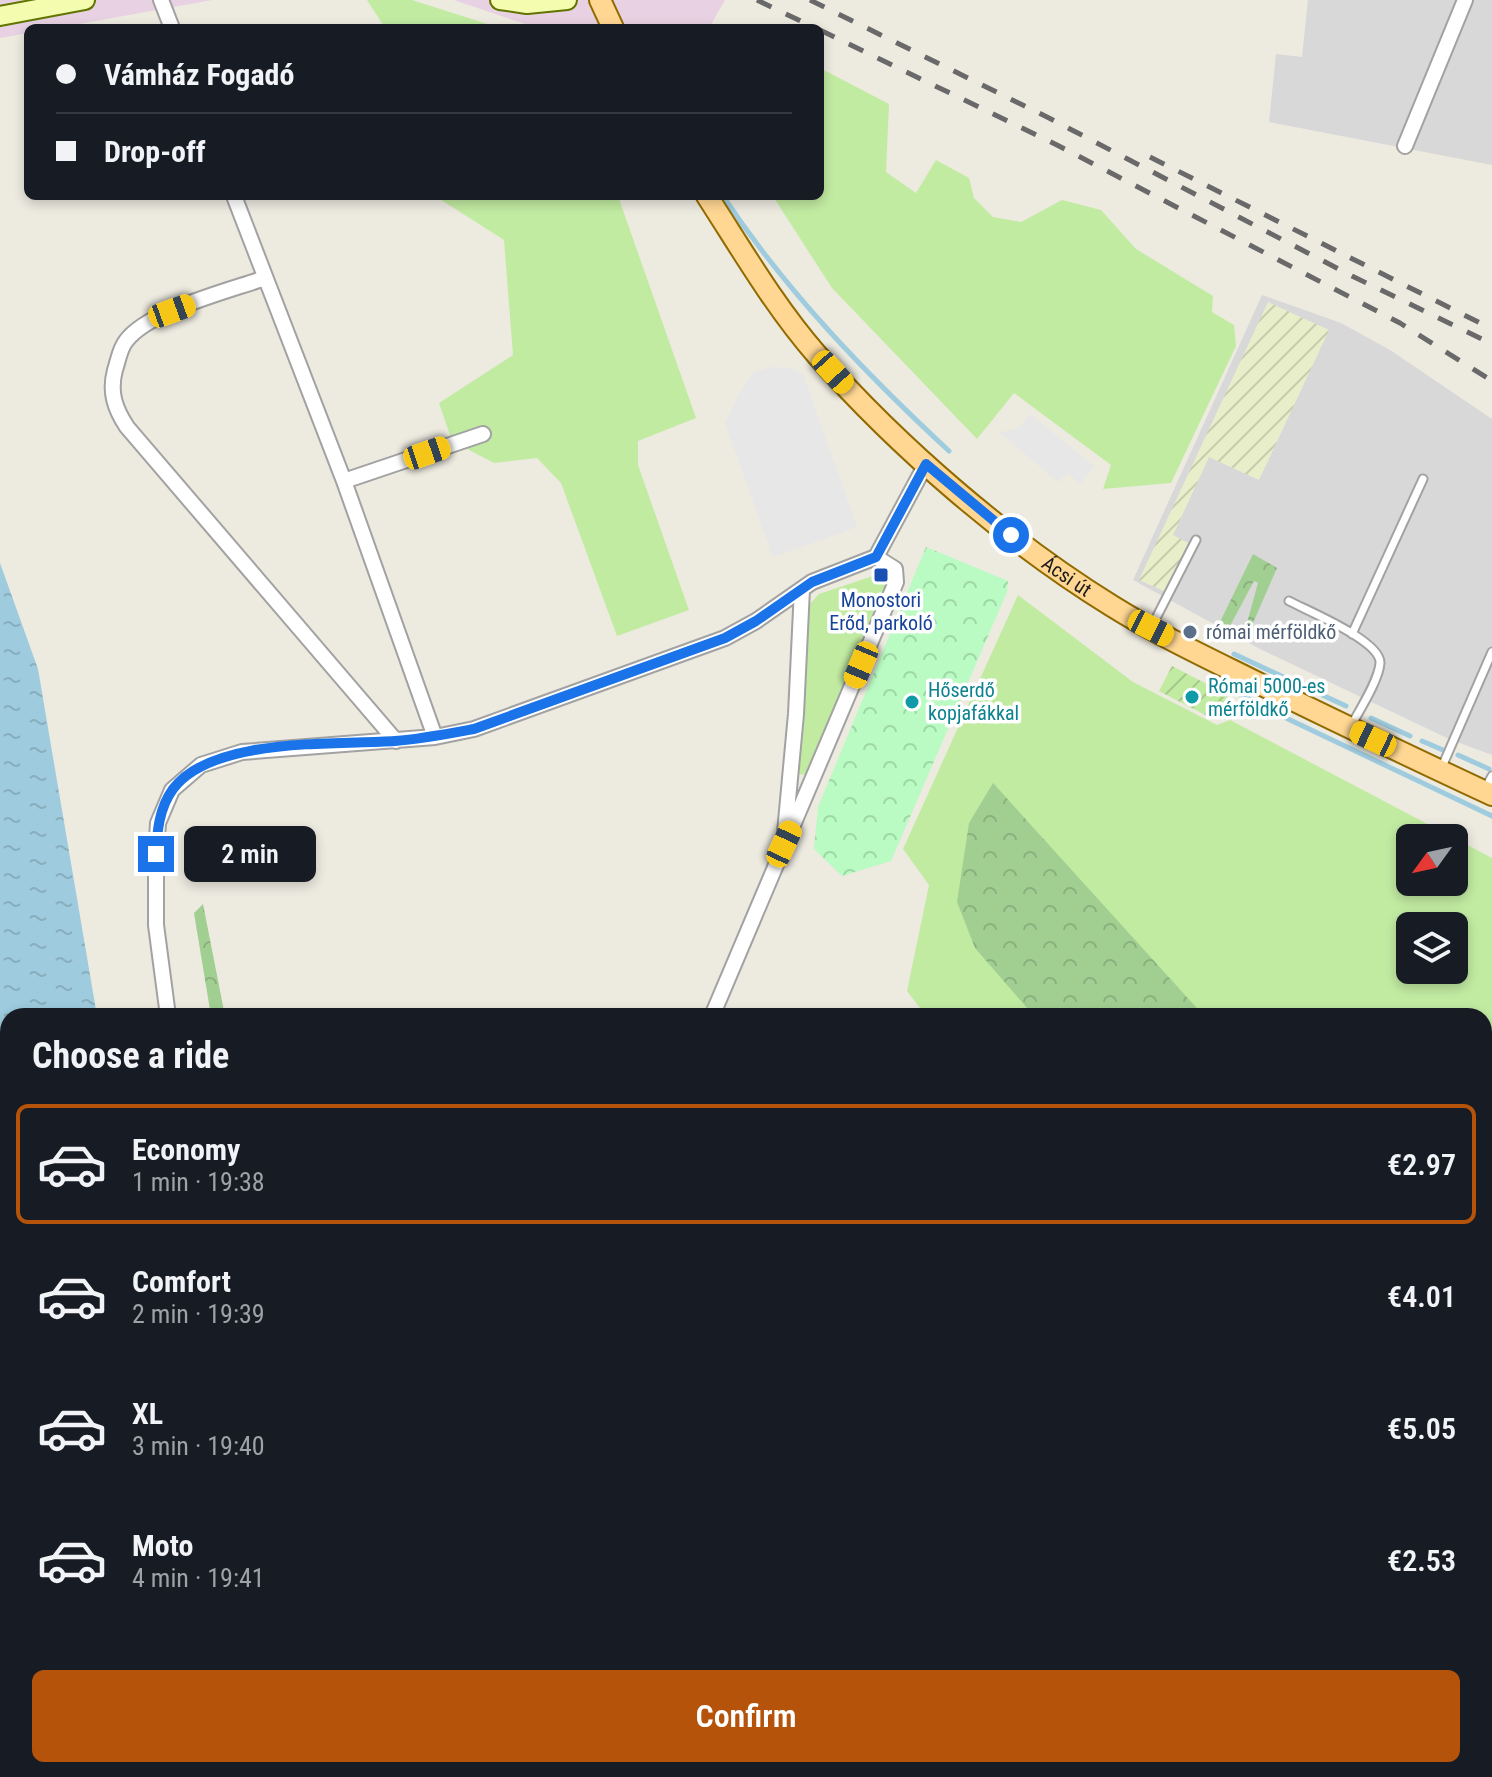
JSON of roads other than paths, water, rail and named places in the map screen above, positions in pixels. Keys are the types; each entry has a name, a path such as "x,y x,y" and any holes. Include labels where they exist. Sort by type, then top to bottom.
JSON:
{"main road":[{"path":"600,0 611,24"},
{"name":"Ácsi út","path":"710,200 778,304 815,353 868,411 1011,535 1112,606 1151,628 1440,771 1489,787"}],"street":[{"path":"161,0 170,24"},
{"path":"500,0 527,4 567,0"},
{"path":"1405,146 1465,0"},
{"path":"0,16 74,1"},
{"path":"236,200 344,481 435,737"},
{"path":"265,278 163,315 134,332 123,343 113,379 114,408 396,741"},
{"path":"344,481 483,434"},
{"path":"167,1008 156,925 158,823 172,790 201,765 242,752 396,741 474,729 725,638 756,621 812,582 876,557 926,464"},
{"path":"715,1008 896,582 895,569 876,557"},
{"path":"784,844 796,714 802,589"},
{"path":"790,773 801,780 815,775"}],"lane":[{"path":"1352,634 1423,479"},
{"path":"1151,628 1196,540"},
{"path":"1289,601 1372,646 1380,663 1350,728"},
{"path":"1440,771 1492,652"}],"water":[{"path":"0,563 38,669 96,1008 0,1008"}],"waterway":[{"path":"726,200 773,265 828,330 949,451"},
{"path":"1234,654 1346,706"},
{"path":"1211,679 1492,816"},
{"path":"1371,718 1410,736"},
{"path":"1422,741 1443,750"},
{"path":"1458,755 1489,769"}],"railway":[{"path":"757,0 807,24"},
{"path":"810,0 1492,344"},
{"path":"824,32 1057,145 1400,323 1492,381"},
{"path":"1150,157 1492,329"}],"place":[{"name":"Monostori Erőd, parkoló","path":"881,575"},
{"name":"római mérföldkő","path":"1190,632"},
{"name":"Római 5000-es mérföldkő","path":"1192,697"},
{"name":"Hőserdő kopjafákkal","path":"912,702"}]}
